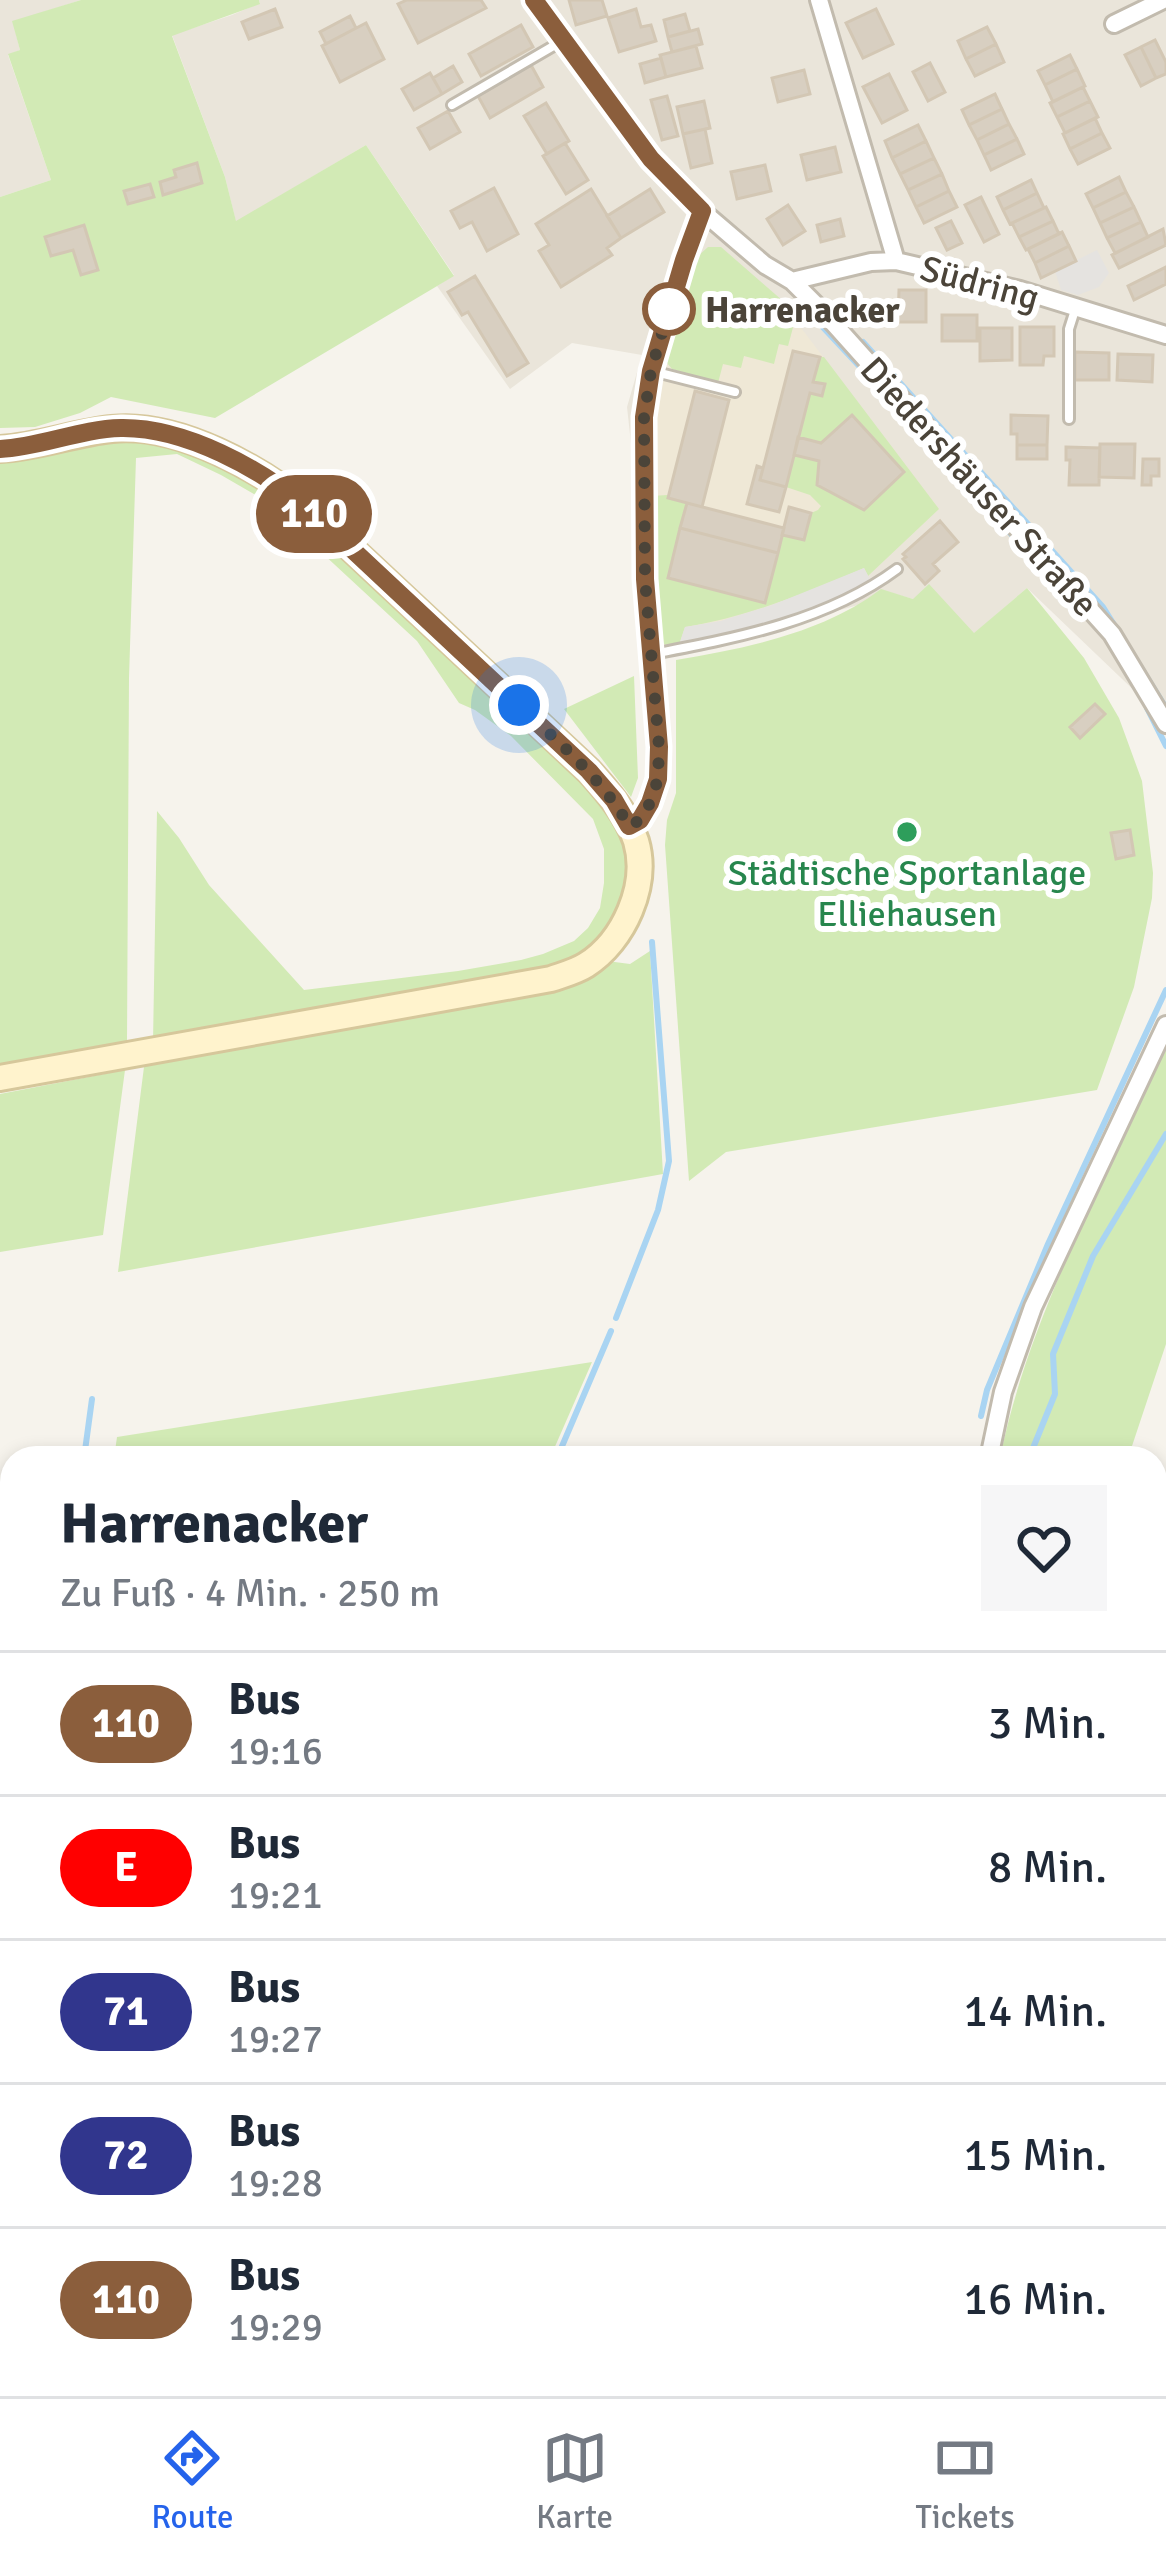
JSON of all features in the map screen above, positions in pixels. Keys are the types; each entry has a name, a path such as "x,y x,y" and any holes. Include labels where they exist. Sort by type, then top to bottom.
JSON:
{"street":[{"name":"Diedershäuser Straße","path":"534,0 651,159 702,211 765,265 792,280 825,314 1112,634 1166,724"},
{"path":"819,0 896,261"},
{"path":"1106,26 1162,0"},
{"path":"629,826 640,820 658,779 645,579 644,417 651,371 702,211"},
{"name":"Südring","path":"792,280 896,261 1020,290 1166,335"},
{"path":"0,449 106,430 148,430 213,451 279,485 589,771 629,826 640,861 634,902 610,942 583,967 550,979 0,1078"},
{"path":"992,1446 1003,1392 1033,1307 1166,1025"}],"lane":[{"path":"452,105 563,40"},
{"path":"1069,419 1069,329 1076,308"},
{"path":"651,371 735,392"},
{"path":"651,654 730,639 790,621 830,606 897,569"}],"shaded area":[{"path":"0,0 81,0 13,22 20,50 8,55 51,180 0,197"},
{"path":"259,0 1166,0 1166,721 1027,588 974,634 913,599 881,590 862,604 655,661 627,407 642,355 572,343 510,389 437,286 454,275 366,145 236,222 225,177 172,35 232,15"},
{"path":"1097,250 1109,273 1099,287 1078,295 1061,290 1055,271"},
{"path":"795,320 939,509 868,576 864,568 721,621 685,627 680,642 665,645 660,641 653,580 651,418 663,358 673,370 717,383 723,363 788,345"},
{"path":"864,568 871,581 837,598 759,626 680,642 685,627 770,606"}],"green space":[{"path":"81,0 259,0 260,4 172,36 225,177 236,221 366,145 454,276 215,418 111,397 35,427 0,428 0,197 51,180 8,54 20,50 12,21"},
{"path":"708,247 721,247 783,301 795,320 788,346 779,344 774,364 744,356 741,368 723,364 718,383 672,369 663,358 698,256"},
{"path":"820,357 939,509 868,576 864,568 754,611 685,627 680,642 665,645 657,634 652,496 667,495 687,503 681,527 777,552 782,535 803,540 811,513 821,506 810,495 786,487 810,393 822,395 825,385 813,382"},
{"path":"135,438 223,463 292,506 587,781 618,824 630,862 623,907 593,948 556,969 153,1042 157,811 209,885 304,990 521,960 574,941 600,908 604,849 593,819 511,736 459,703 417,641 266,501 177,454 136,458 129,678 127,1043 0,1067 0,462"},
{"name":"Städtische Sportanlage Elliehausen","path":"929,584 974,633 1027,588 1084,658 1119,718 1142,781 1152,898 1134,987 1097,1090 726,1152 689,1181 665,845 676,793 676,660 809,628 881,589 913,599"},
{"path":"634,676 638,778 631,797 564,709"},
{"path":"650,951 663,1174 118,1272 145,1059 607,961 630,964"},
{"path":"1166,1049 1166,1344 1132,1446 1003,1446 1030,1352 1094,1199"},
{"path":"125,1070 103,1235 0,1252 0,1094"},
{"path":"592,1362 555,1446 116,1446 117,1437"}],"building":[{"path":"481,0 486,8 418,43 398,4"},
{"path":"569,0 602,0 607,16 576,25"},
{"path":"275,9 282,27 249,39 242,22"},
{"path":"636,9 641,27 651,25 656,41 619,52 608,18"},
{"path":"876,9 893,44 863,58 846,23"},
{"path":"685,14 690,31 668,37 664,20"},
{"path":"350,16 356,28 326,44 320,32"},
{"path":"366,23 384,59 340,82 322,46"},
{"path":"521,25 533,47 481,76 469,54"},
{"path":"987,27 996,44 966,59 958,41"},
{"path":"698,29 702,44 672,52 668,37"},
{"path":"1155,40 1166,62 1166,74 1156,78 1141,47"},
{"path":"996,44 1004,62 975,76 966,59"},
{"path":"696,46 702,68 666,77 660,55"},
{"path":"1141,47 1156,78 1141,86 1125,55"},
{"path":"1070,55 1077,69 1045,85 1038,71"},
{"path":"661,58 666,77 645,83 640,64"},
{"path":"930,63 945,92 928,101 913,72"},
{"path":"531,65 543,87 490,118 478,96"},
{"path":"453,66 462,82 442,94 433,78"},
{"path":"1077,69 1085,86 1053,102 1045,85"},
{"path":"804,70 810,94 778,102 772,78"},
{"path":"430,73 442,94 414,110 402,89"},
{"path":"889,74 907,110 882,123 863,87"},
{"path":"1083,87 1090,101 1057,117 1050,103"},
{"path":"995,94 1002,109 969,125 962,110"},
{"path":"667,96 678,136 662,140 651,100"},
{"path":"704,101 710,128 683,134 677,107"},
{"path":"1090,101 1098,117 1065,133 1057,117"},
{"path":"546,103 569,141 547,154 524,116"},
{"path":"1002,109 1009,124 977,140 969,125"},
{"path":"448,111 460,132 430,149 418,128"},
{"path":"1095,118 1102,133 1070,149 1063,134"},
{"path":"1009,124 1017,139 984,155 977,140"},
{"path":"918,125 926,141 892,158 885,141"},
{"path":"705,129 712,163 691,168 683,134"},
{"path":"1102,133 1110,148 1078,164 1070,149"},
{"path":"1017,139 1024,154 991,170 984,155"},
{"path":"926,141 934,158 900,174 892,158"},
{"path":"565,143 588,180 566,194 543,156"},
{"path":"835,147 841,172 807,180 801,155"},
{"path":"934,158 942,174 908,190 900,174"},
{"path":"197,163 202,183 163,195 160,182 176,177 174,170"},
{"path":"765,165 771,191 737,199 731,172"},
{"path":"942,174 949,191 916,207 908,190"},
{"path":"1119,177 1126,192 1093,208 1086,194"},
{"path":"1031,180 1037,193 1003,210 997,197"},
{"path":"150,184 154,197 128,204 124,191"},
{"path":"494,188 518,234 487,251 472,222 460,228 451,211"},
{"path":"591,189 621,238 607,248 612,255 561,287 539,251 549,245 536,224"},
{"path":"650,189 664,212 621,238 607,216"},
{"path":"949,191 957,207 924,223 916,207"},
{"path":"1126,192 1134,207 1100,223 1093,208"},
{"path":"1037,193 1044,208 1010,224 1003,210"},
{"path":"981,197 999,234 984,242 965,205"},
{"path":"788,205 805,231 783,245 767,219"},
{"path":"1046,207 1053,221 1019,237 1012,223"},
{"path":"1134,207 1141,222 1107,238 1100,223"},
{"path":"840,219 844,236 821,242 817,225"},
{"path":"951,221 962,243 947,250 936,228"},
{"path":"1053,221 1059,234 1026,250 1019,237"},
{"path":"1141,222 1148,237 1115,253 1107,238"},
{"path":"84,225 98,270 81,275 73,250 51,256 45,237"},
{"path":"1163,229 1166,245 1119,268 1112,255"},
{"path":"1062,232 1069,246 1035,263 1028,249"},
{"path":"1069,246 1076,261 1041,278 1035,263"},
{"path":"1166,267 1166,284 1134,300 1128,286"},
{"path":"475,276 528,363 507,376 468,312 462,315 448,292"},
{"path":"899,290 926,290 926,322 898,322"},
{"path":"942,315 977,315 977,341 942,341"},
{"path":"1020,327 1054,327 1054,356 1044,356 1043,365 1020,365"},
{"path":"980,328 1012,328 1012,360 980,361"},
{"path":"793,351 820,357 813,382 825,384 822,396 810,393 786,487 760,480"},
{"path":"1075,352 1109,353 1109,380 1075,380"},
{"path":"1118,354 1153,355 1152,382 1117,380"},
{"path":"695,391 729,400 702,507 668,498"},
{"path":"852,415 904,472 864,510 817,485 819,461 794,455 798,437 821,443"},
{"path":"1011,415 1048,416 1047,445 1017,445 1017,434 1011,434"},
{"path":"1100,444 1135,444 1134,478 1099,477"},
{"path":"1017,445 1047,445 1047,459 1017,459"},
{"path":"1066,447 1100,448 1099,485 1069,485"},
{"path":"1143,459 1159,459 1159,476 1151,476 1151,485 1142,485"},
{"path":"757,466 763,468 760,480 786,487 779,512 747,504"},
{"path":"687,503 784,528 778,553 680,528"},
{"path":"789,507 811,513 804,540 782,535"},
{"path":"940,521 958,542 933,564 939,571 925,584 903,554"},
{"path":"680,528 778,553 765,603 668,578"},
{"path":"1095,704 1105,714 1080,738 1070,727"},
{"path":"1130,830 1134,855 1116,859 1111,833"}],"waterway":[{"path":"818,322 875,383"},
{"path":"863,342 1103,607 1166,708"},
{"path":"893,404 1012,535"},
{"path":"1147,708 1166,746"},
{"path":"616,1318 658,1210 669,1161 652,942"},
{"path":"981,1416 987,1390 1048,1244 1166,990"},
{"path":"1034,1446 1055,1394 1053,1354 1093,1256 1166,1134"},
{"path":"562,1446 611,1331"},
{"path":"86,1446 92,1399"}],"bus line":[{"name":"110","path":"0,449 121,428 191,442 250,468 309,509 589,771 629,826 640,820 658,779 659,747 645,579 644,417 651,371 702,211 651,159 534,0"}],"place":[{"name":"Harrenacker","path":"669,309"},
{"name":"Städtische Sportanlage Elliehausen","path":"907,832"}],"route":[{"path":"519,705 589,771 629,826 640,820 658,779 659,747 645,579 644,417 669,309"}]}
